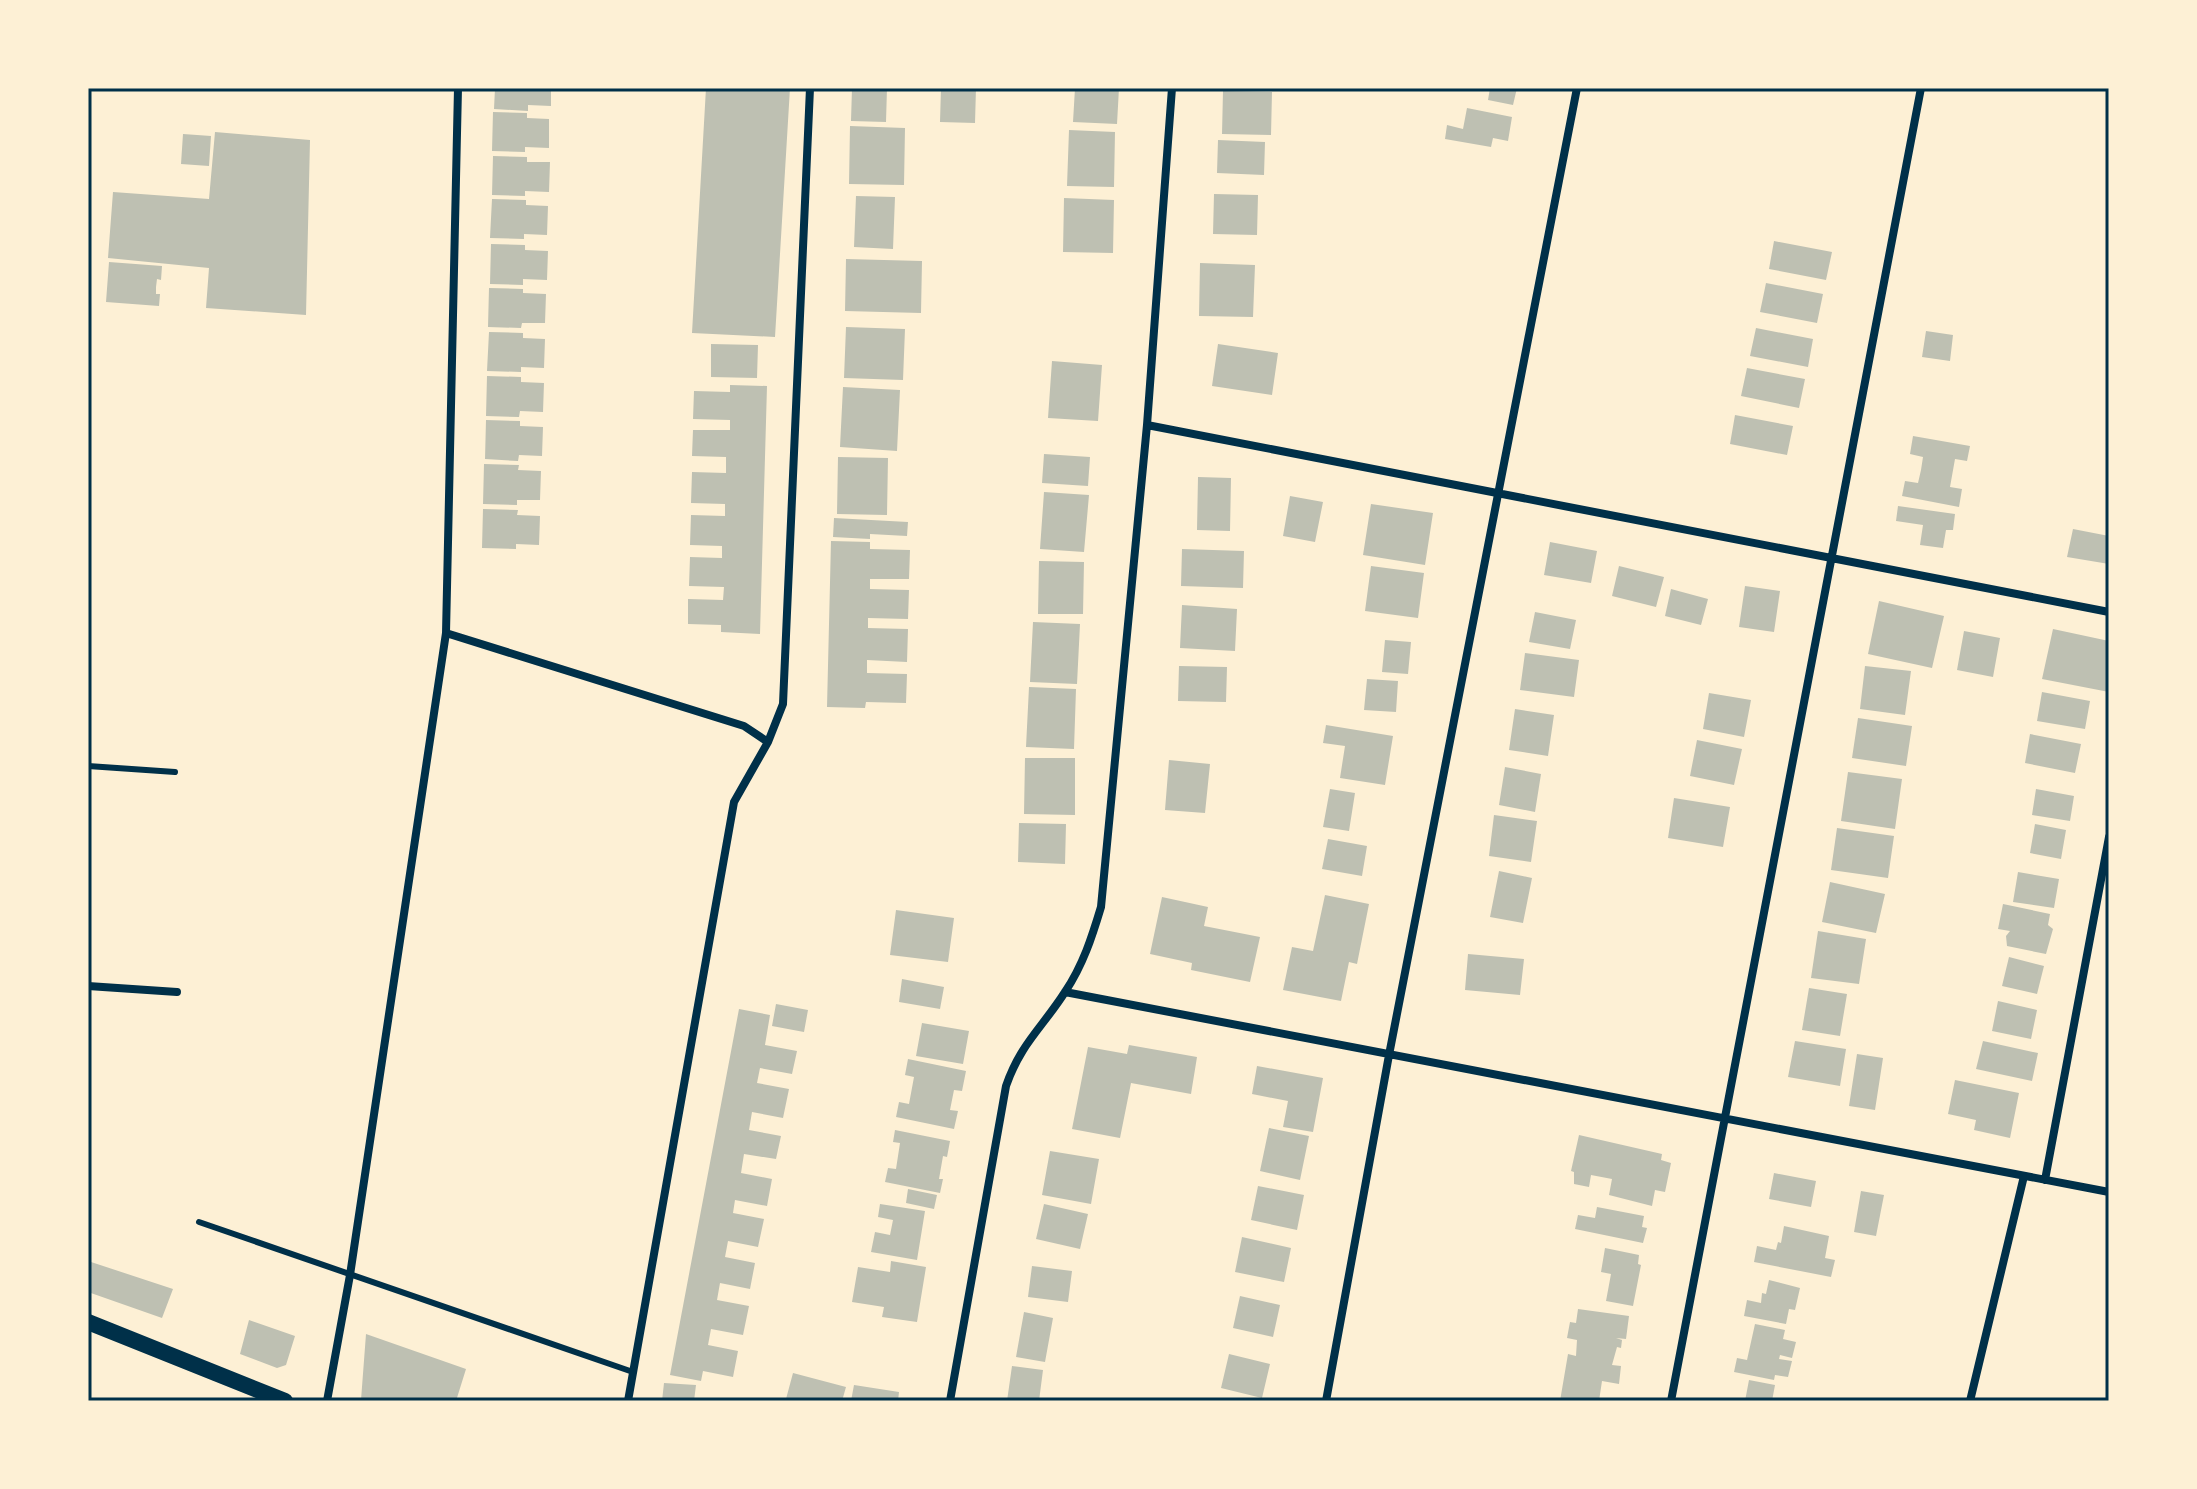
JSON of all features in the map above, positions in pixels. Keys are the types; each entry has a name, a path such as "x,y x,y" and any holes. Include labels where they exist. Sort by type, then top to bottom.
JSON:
{"main road":[{"path":"88,1322 285,1401"}],"street":[{"path":"327,1401 350,1275 446,633 458,88"},
{"path":"628,1401 734,802 768,742 783,704 810,88"},
{"path":"950,1401 1006,1086 1016,1059 1065,992 1088,950 1101,907 1147,425 1172,88"},
{"path":"1326,1401 1389,1055 1577,88"},
{"path":"1671,1401 1921,88"},
{"path":"1147,425 2109,612"},
{"path":"446,633 744,726 768,742"},
{"path":"2045,1180 2109,837"},
{"path":"88,986 177,992"},
{"path":"1065,992 2109,1192"},
{"path":"1970,1401 2024,1176"}],"lane":[{"path":"88,766 175,772"},
{"path":"199,1222 633,1372"}],"building":[{"path":"495,88 551,88 551,106 528,105 528,111 494,109"},
{"path":"706,88 790,88 775,337 692,333"},
{"path":"852,88 887,88 886,122 851,121"},
{"path":"941,88 976,88 975,123 940,122"},
{"path":"1075,88 1119,88 1117,124 1073,122"},
{"path":"1490,88 1517,88 1513,105 1488,100"},
{"path":"1223,91 1272,92 1271,135 1222,134"},
{"path":"1467,108 1512,117 1508,141 1493,138 1491,147 1445,139 1447,125 1463,129"},
{"path":"493,112 527,113 527,118 549,119 549,148 525,147 525,152 492,151"},
{"path":"850,126 905,128 904,185 849,184"},
{"path":"1069,130 1115,132 1114,187 1067,186"},
{"path":"215,132 310,140 306,315 206,308 209,268 108,258 113,192 209,199"},
{"path":"183,134 211,136 209,166 181,164"},
{"path":"1218,140 1265,142 1264,175 1217,173"},
{"path":"493,156 527,157 527,162 550,162 549,192 525,191 525,196 492,195"},
{"path":"1214,194 1258,195 1257,235 1213,234"},
{"path":"856,196 895,197 893,249 854,247"},
{"path":"1064,198 1114,200 1113,253 1063,252"},
{"path":"492,199 526,200 526,205 548,206 547,235 524,234 524,239 490,238"},
{"path":"1774,241 1832,252 1826,280 1769,269"},
{"path":"491,244 525,245 525,250 548,251 547,280 523,279 523,285 490,284"},
{"path":"846,259 922,261 921,313 845,311"},
{"path":"109,262 162,266 161,280 157,279 156,287 156,294 160,294 159,306 106,302"},
{"path":"1200,263 1255,265 1253,317 1199,316"},
{"path":"1766,283 1823,294 1817,323 1760,312"},
{"path":"489,288 523,289 523,293 546,294 545,323 522,323 521,328 488,327"},
{"path":"846,327 905,329 903,380 844,378"},
{"path":"1756,328 1813,339 1808,367 1750,356"},
{"path":"1926,331 1953,335 1950,361 1922,357"},
{"path":"489,332 523,333 523,338 545,339 544,368 521,367 521,372 487,371"},
{"path":"711,344 758,345 757,378 711,377"},
{"path":"1218,344 1278,353 1272,395 1212,386"},
{"path":"1052,361 1102,365 1098,421 1048,418"},
{"path":"1747,368 1805,379 1799,408 1741,396"},
{"path":"487,376 521,377 521,382 544,383 543,412 520,411 519,417 486,416"},
{"path":"730,385 767,386 760,634 721,632 721,625 688,624 688,599 723,600 724,587 689,586 690,557 722,558 722,546 690,545 691,515 725,516 725,504 691,503 692,472 726,473 726,457 692,456 693,430 730,430 730,420 693,419 694,391 730,392"},
{"path":"843,387 900,390 897,451 840,447"},
{"path":"1735,415 1793,426 1787,455 1730,444"},
{"path":"486,420 520,421 520,426 543,427 542,456 519,455 518,461 485,459"},
{"path":"1913,436 1970,446 1967,461 1955,459 1950,487 1962,489 1959,507 1902,496 1905,481 1918,483 1921,470 1923,457 1910,454"},
{"path":"1044,454 1090,457 1088,486 1042,483"},
{"path":"838,457 888,458 887,515 837,514"},
{"path":"484,464 519,465 518,470 541,471 540,500 517,500 517,505 483,504"},
{"path":"1198,477 1231,478 1230,531 1197,530"},
{"path":"1044,492 1089,495 1084,552 1040,549"},
{"path":"1290,496 1323,502 1315,542 1283,536"},
{"path":"1371,504 1433,513 1425,565 1363,555"},
{"path":"1898,506 1955,514 1953,530 1946,530 1943,548 1920,545 1923,525 1896,521"},
{"path":"483,509 518,510 517,515 540,516 539,545 516,544 516,549 482,548"},
{"path":"834,518 908,522 907,536 870,534 870,539 833,537"},
{"path":"2073,529 2109,536 2109,564 2067,557"},
{"path":"831,541 870,542 870,549 910,550 909,579 870,579 870,589 909,590 908,619 868,618 868,628 908,629 907,662 867,660 867,673 907,674 906,703 866,702 865,708 827,707"},
{"path":"1550,542 1597,551 1591,583 1544,575"},
{"path":"1182,549 1244,551 1243,588 1181,586"},
{"path":"1039,561 1084,562 1083,614 1038,614"},
{"path":"1371,566 1424,573 1418,618 1365,611"},
{"path":"1619,566 1664,577 1656,607 1612,596"},
{"path":"1745,586 1780,591 1774,632 1739,627"},
{"path":"1671,589 1708,599 1701,625 1665,616"},
{"path":"1879,601 1944,616 1932,668 1868,654"},
{"path":"1182,605 1237,609 1235,651 1180,648"},
{"path":"1535,612 1576,620 1570,649 1529,642"},
{"path":"1033,622 1080,624 1077,684 1030,682"},
{"path":"2053,629 2109,641 2109,692 2042,679"},
{"path":"1964,631 2000,638 1993,677 1957,670"},
{"path":"1385,640 1411,642 1408,674 1382,672"},
{"path":"1525,653 1579,660 1574,697 1520,690"},
{"path":"1179,666 1227,667 1226,702 1178,701"},
{"path":"1865,666 1911,671 1905,715 1860,709"},
{"path":"1367,679 1398,681 1396,712 1364,710"},
{"path":"1029,687 1076,689 1074,749 1026,747"},
{"path":"2042,692 2090,701 2085,729 2037,721"},
{"path":"1709,693 1751,700 1744,737 1703,729"},
{"path":"1515,709 1554,715 1548,756 1509,750"},
{"path":"1858,718 1912,726 1906,766 1852,758"},
{"path":"1326,725 1393,736 1385,785 1340,778 1345,746 1323,743"},
{"path":"2030,734 2081,744 2075,773 2025,763"},
{"path":"1697,740 1742,749 1734,785 1690,776"},
{"path":"1025,758 1075,758 1075,815 1024,814"},
{"path":"1169,760 1210,764 1205,813 1165,810"},
{"path":"1505,767 1541,774 1535,812 1499,805"},
{"path":"1848,772 1902,779 1895,829 1841,821"},
{"path":"1330,789 1355,793 1349,831 1323,827"},
{"path":"2036,789 2074,796 2070,821 2032,815"},
{"path":"1674,798 1730,807 1723,847 1668,838"},
{"path":"1494,815 1537,821 1531,862 1489,856"},
{"path":"1019,823 1066,824 1065,864 1018,862"},
{"path":"2035,824 2066,830 2061,859 2030,853"},
{"path":"1837,828 1894,836 1888,878 1831,870"},
{"path":"1328,839 1367,846 1362,876 1322,869"},
{"path":"1499,871 1532,878 1523,923 1490,917"},
{"path":"2018,872 2059,879 2054,908 2013,902"},
{"path":"1830,882 1885,894 1876,933 1822,922"},
{"path":"1325,895 1369,904 1357,964 1349,962 1341,1001 1283,990 1292,947 1313,951"},
{"path":"1162,897 1208,907 1204,926 1260,937 1250,982 1191,970 1192,963 1150,954"},
{"path":"2003,904 2050,914 2048,925 2053,929 2046,954 2007,946 2006,936 2010,931 1998,929"},
{"path":"896,910 954,918 948,962 890,955"},
{"path":"1818,931 1866,939 1859,984 1811,978"},
{"path":"1468,954 1524,959 1520,995 1465,990"},
{"path":"2009,957 2044,966 2037,994 2002,986"},
{"path":"902,979 944,987 940,1009 899,1002"},
{"path":"1809,988 1847,994 1840,1036 1802,1030"},
{"path":"1998,1001 2037,1010 2031,1039 1992,1031"},
{"path":"776,1004 808,1010 804,1032 772,1026"},
{"path":"739,1009 770,1015 765,1045 797,1051 792,1074 760,1068 757,1083 789,1089 783,1118 752,1112 749,1130 781,1136 776,1159 744,1154 741,1173 772,1179 767,1206 735,1200 733,1213 764,1219 758,1247 728,1241 725,1257 755,1263 750,1289 720,1283 717,1300 749,1306 743,1335 711,1329 708,1345 738,1351 733,1377 703,1371 701,1381 670,1375"},
{"path":"922,1023 969,1031 963,1064 916,1056"},
{"path":"1795,1041 1846,1049 1840,1086 1788,1077"},
{"path":"1983,1041 2038,1053 2032,1081 1976,1069"},
{"path":"1129,1045 1197,1057 1191,1094 1131,1083 1120,1138 1072,1129 1088,1047 1127,1054"},
{"path":"1857,1054 1883,1058 1875,1110 1849,1106"},
{"path":"908,1059 966,1071 962,1091 954,1090 950,1110 958,1111 954,1129 896,1117 899,1102 909,1104 914,1077 905,1075"},
{"path":"1257,1066 1323,1078 1313,1132 1283,1127 1288,1101 1252,1094"},
{"path":"1955,1080 2019,1093 2010,1138 1974,1130 1976,1120 1948,1114"},
{"path":"1269,1128 1309,1136 1300,1180 1260,1171"},
{"path":"895,1130 950,1141 947,1157 943,1156 940,1193 885,1182 888,1168 896,1169 900,1143 893,1142"},
{"path":"1579,1135 1662,1154 1661,1160 1671,1163 1665,1192 1655,1190 1652,1206 1609,1195 1612,1179 1591,1175 1589,1187 1574,1184 1574,1172 1571,1171"},
{"path":"1050,1151 1099,1159 1091,1204 1042,1195"},
{"path":"1774,1173 1816,1181 1811,1207 1769,1199"},
{"path":"1258,1186 1304,1195 1297,1230 1251,1220"},
{"path":"908,1189 937,1195 934,1209 906,1203"},
{"path":"1861,1191 1884,1195 1876,1236 1854,1232"},
{"path":"880,1204 925,1211 917,1260 871,1252 875,1232 890,1235 893,1220 878,1217"},
{"path":"1044,1204 1088,1214 1080,1249 1036,1239"},
{"path":"1597,1207 1644,1216 1642,1227 1647,1228 1643,1243 1575,1229 1578,1215 1595,1218"},
{"path":"1784,1226 1829,1236 1825,1258 1835,1260 1831,1277 1754,1262 1757,1246 1776,1250 1778,1242 1781,1243"},
{"path":"1242,1237 1291,1248 1284,1282 1235,1272"},
{"path":"1605,1248 1639,1255 1638,1264 1641,1265 1633,1306 1606,1301 1611,1274 1601,1272"},
{"path":"88,1261 173,1289 162,1318 88,1292"},
{"path":"891,1261 926,1267 917,1322 882,1317 884,1307 852,1302 858,1267 890,1272"},
{"path":"1032,1266 1072,1271 1068,1302 1028,1297"},
{"path":"1769,1280 1800,1288 1795,1310 1789,1309 1786,1324 1744,1316 1747,1300 1761,1303"},
{"path":"1240,1296 1280,1305 1273,1337 1233,1328"},
{"path":"1578,1309 1629,1316 1626,1339 1616,1338 1622,1340 1621,1348 1617,1347 1612,1365 1621,1366 1619,1384 1602,1381 1599,1401 1560,1401 1568,1354 1576,1356 1577,1340 1567,1338 1570,1322 1576,1323"},
{"path":"1024,1312 1053,1318 1045,1362 1016,1357"},
{"path":"249,1320 295,1336 286,1365 277,1368 240,1354"},
{"path":"1755,1324 1785,1330 1783,1339 1796,1342 1792,1358 1780,1355 1779,1359 1792,1361 1788,1377 1775,1375 1774,1380 1734,1372 1737,1358 1747,1360"},
{"path":"366,1334 466,1369 456,1401 361,1400"},
{"path":"1229,1354 1270,1364 1262,1398 1221,1388"},
{"path":"1012,1366 1043,1370 1039,1401 1007,1401"},
{"path":"793,1373 846,1387 842,1401 786,1399"},
{"path":"1749,1380 1775,1385 1772,1401 1745,1401"},
{"path":"664,1383 696,1385 694,1401 662,1401"},
{"path":"854,1385 899,1392 898,1401 851,1401"}]}
